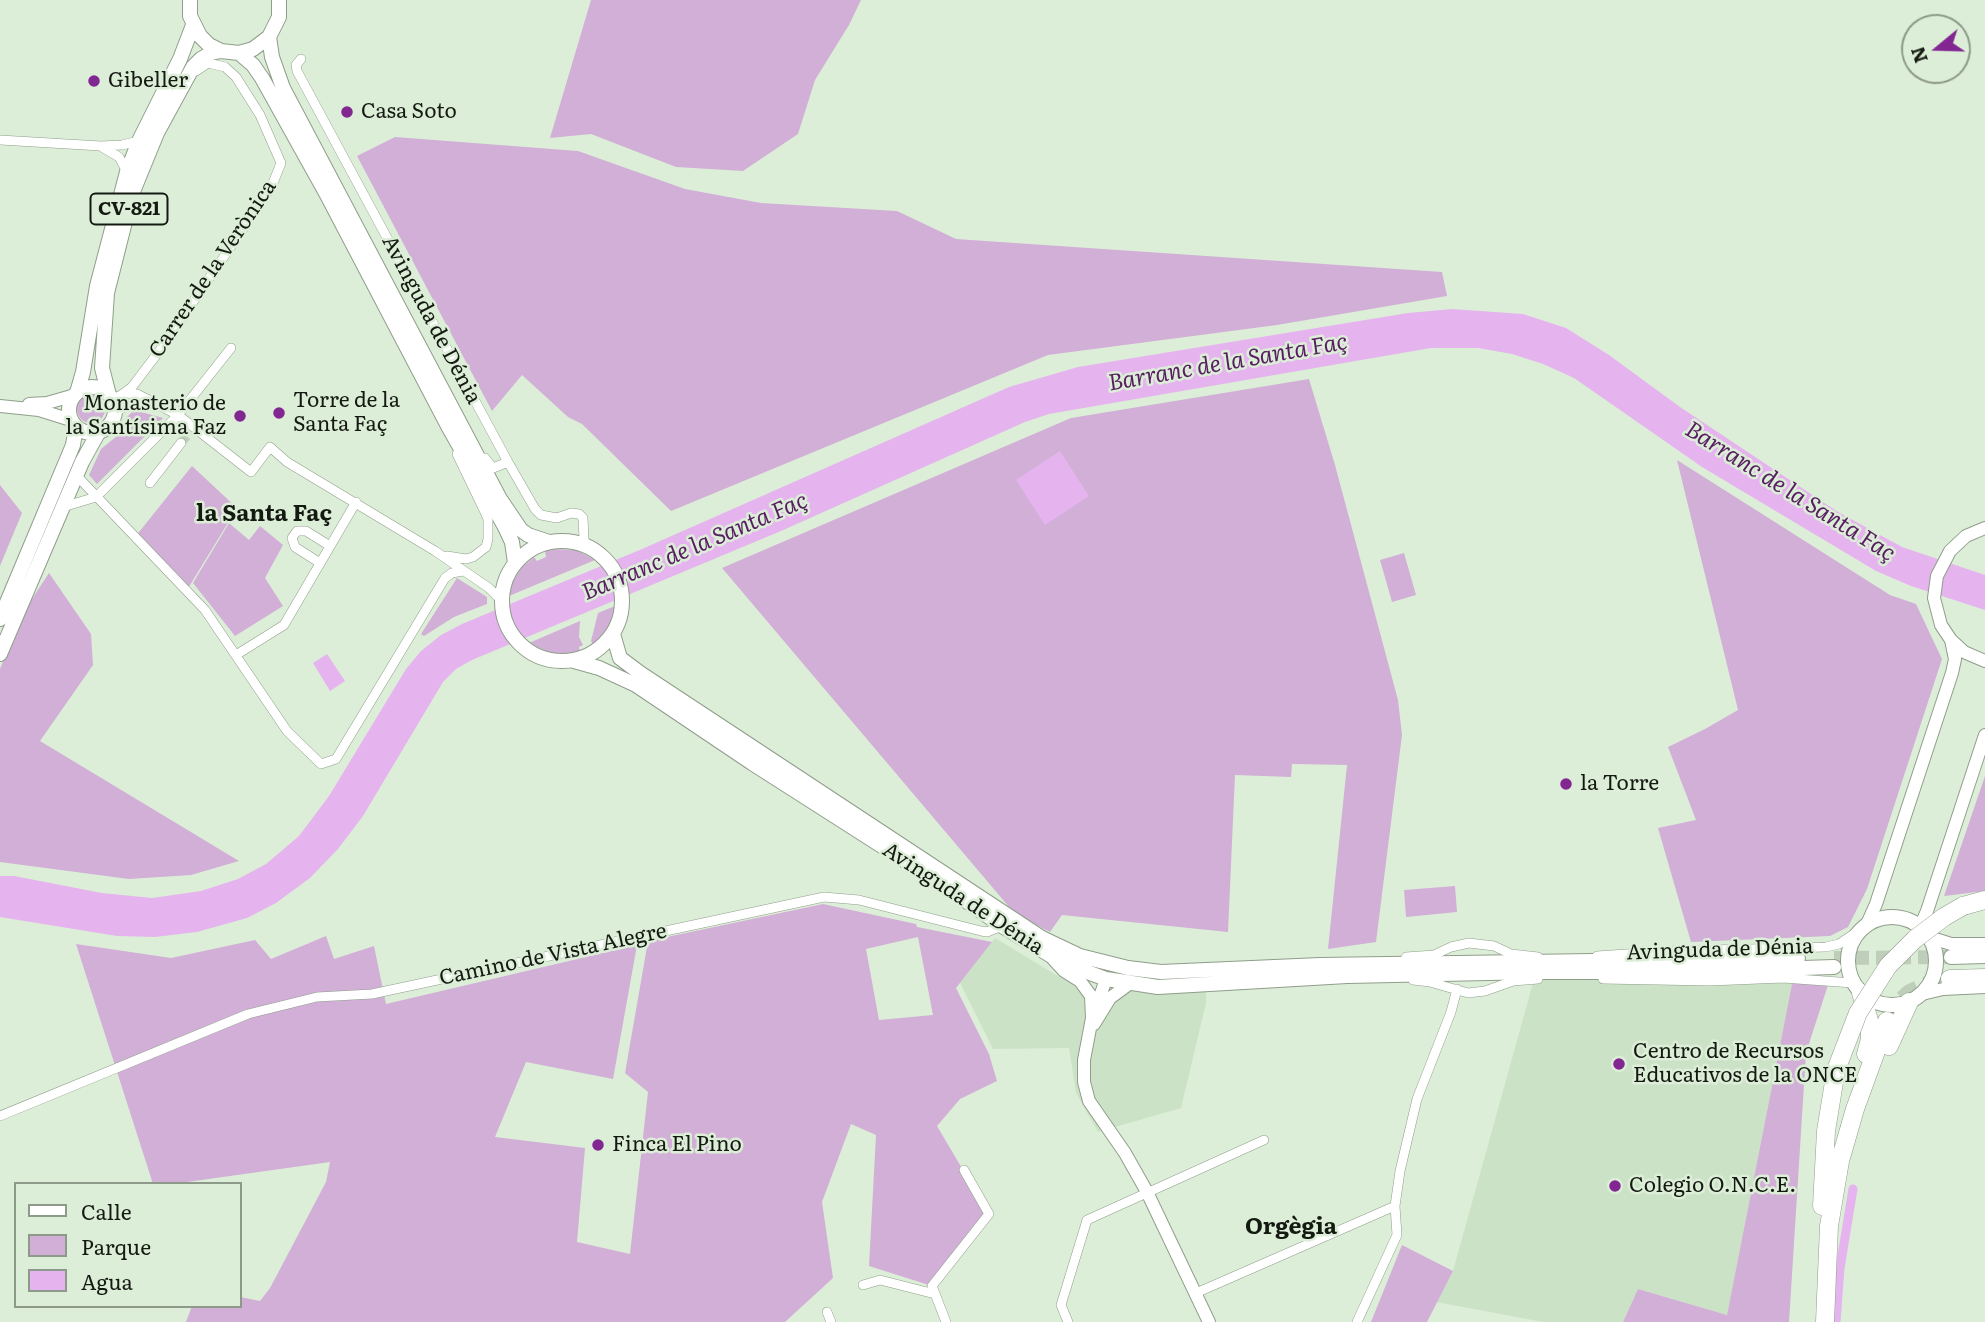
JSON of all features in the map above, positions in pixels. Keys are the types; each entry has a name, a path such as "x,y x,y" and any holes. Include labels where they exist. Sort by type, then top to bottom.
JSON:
{"highway":[{"path":"1825,1322 1826,1131 1836,1070 1858,1013 1888,966 1915,939 1944,917 1964,906 1985,900"},
{"path":"1951,967 1985,978"},
{"path":"1816,1322 1833,1161 1842,1123 1870,1039 1870,1024 1857,988"},
{"path":"1825,1247 1850,1161 1888,1050 1916,998"},
{"path":"1825,1247 1843,1149 1887,1021"}],"main road":[{"name":"CV-821","path":"0,619 73,445 74,424 69,407 83,372 97,286 127,172 193,25 190,0"},
{"path":"193,25 209,45 221,51 239,53 259,46 269,37 279,16 279,0"},
{"name":"Avinguda de Dénia","path":"269,37 272,57 283,88 500,499 521,530 549,542"},
{"name":"CV-821","path":"115,400 102,368 107,293 137,182 157,133 189,75 201,59 221,51"},
{"name":"Avinguda de Dénia","path":"239,53 253,65 277,102 448,426 505,527 512,542 515,563"},
{"path":"0,654 76,475 97,433 109,426 115,400 93,387 47,403 2,406"},
{"path":"2,406 39,410 74,424 84,432 97,433"},
{"path":"1985,528 1966,536 1947,555 1937,576 1934,598 1941,625 1951,640 1964,652 1985,661"},
{"path":"549,542 582,544 603,557 615,573 622,603 613,634 598,650 574,661 542,659 520,645 508,630 501,602 505,580 515,563 533,548 549,542"},
{"name":"Avinguda de Dénia","path":"613,634 620,658 640,673 1042,938 1080,956 1128,968 1161,972 1364,964 1492,968 1834,963"},
{"path":"1951,640 1955,659 1952,673 1876,904 1848,951 1848,969 1857,988 1879,1003 1889,1005 1943,989 1985,987"},
{"name":"Avinguda de Dénia","path":"574,661 598,668 636,685 1002,926 1050,956 1105,979 1158,987 1206,986 1251,981 1398,975 1451,968"},
{"path":"1916,998 1930,984 1935,972 1936,960 1925,932 1927,911 1985,735"},
{"path":"1863,927 1884,917 1894,916 1903,918 1951,944 1985,944"},
{"path":"1050,956 1064,971 1087,988 1093,1003 1084,1071 1089,1101 1125,1153 1147,1192 1209,1322"},
{"path":"1951,967 1985,956"},
{"path":"1951,967 1985,965"},
{"path":"1091,1024 1105,979 1117,974 1180,977 1194,970"},
{"path":"1091,1024 1110,998 1129,984"}],"street":[{"name":"Avinguda de Dénia","path":"301,60 296,65 296,71 535,509 541,514 557,518 571,513 579,514 583,519 582,544"},
{"name":"Carrer de la Verònica","path":"115,400 132,387 168,340 271,188 282,163 260,114 225,67 208,63 189,75"},
{"path":"0,140 101,146 139,141"},
{"path":"101,146 119,157 127,172"},
{"path":"63,507 96,497 179,416 231,348"},
{"path":"115,400 138,394 179,416 251,472 270,447 288,462 439,554 489,588 501,602"},
{"path":"115,400 132,404 153,404"},
{"path":"439,554 455,558 473,557 486,547 488,538 488,519 452,443 448,426"},
{"path":"465,434 477,445 489,466 498,467 508,462"},
{"path":"150,483 181,443"},
{"path":"498,467 500,499"},
{"path":"76,475 205,610 288,731 321,764 336,759 445,578 447,568 439,554"},
{"path":"236,655 284,625 356,502"},
{"path":"320,563 295,547 292,538 297,531 306,531 330,546"},
{"path":"445,578 452,573 463,571"},
{"name":"Camino de Vista Alegre","path":"0,1116 248,1014 317,997 372,994 824,897 859,900 988,932 1002,926"},
{"name":"Avinguda de Dénia","path":"1398,975 1468,993 1485,991 1513,981 1545,979 1568,967 1607,954 1826,947 1839,944 1863,927"},
{"path":"1357,1322 1397,1235 1395,1206 1400,1171 1418,1099 1451,1012 1457,989 1451,968 1455,950 1463,944"},
{"name":"Avinguda de Dénia","path":"1364,964 1380,957 1434,955 1463,944 1483,944 1511,954 1534,956 1568,967 1589,978 1710,981 1783,978 1857,988"},
{"path":"1483,944 1490,951 1492,968 1492,982 1485,991"},
{"path":"1065,1321 1061,1305 1087,1220 1264,1140"},
{"path":"946,1322 932,1286 989,1214 964,1170"},
{"path":"1196,1293 1395,1206"},
{"path":"863,1285 880,1280 935,1294"},
{"path":"827,1312 831,1322"}],"shaded area":[{"path":"995,938 1081,990 1206,992 1206,1003 1181,1108 1098,1132 1076,1093 1069,1048 993,1049 960,983"},
{"name":"Colegio O.N.C.E.","path":"1536,972 1793,979 1727,1315 1638,1289 1623,1322 1543,1322 1436,1302 1453,1271"}],"green space":[{"path":"591,0 861,0 815,80 798,134 743,171 676,167 591,134 550,138"},
{"path":"395,137 578,151 685,189 761,203 897,211 956,239 1442,272 1447,296 1277,325 1048,355 671,511 582,424 568,417 522,375 492,411 357,156"},
{"path":"1309,379 1398,700 1402,735 1376,942 1328,949 1347,765 1292,764 1291,777 1235,775 1228,932 1062,915 1050,932 1015,914 722,568 1071,418"},
{"path":"91,395 101,399 105,409 101,419 91,423 81,419 77,409 81,399"},
{"path":"134,410 163,418 97,484 89,475 101,449 117,436"},
{"path":"1677,460 1890,595 1916,604 1942,659 1867,889 1848,927 1830,936 1691,942 1658,828 1696,820 1668,747 1738,710"},
{"path":"192,466 237,508 187,590 135,537"},
{"path":"0,485 22,513 0,566"},
{"path":"229,523 249,540 260,526 283,545 265,578 283,606 235,636 193,583"},
{"path":"577,550 595,560 509,596 513,581 522,567 534,557 537,561 546,557 545,551"},
{"path":"1404,553 1416,595 1392,602 1380,560"},
{"path":"49,573 91,634 93,665 40,741 239,861 191,875 129,879 0,862 0,669 22,614"},
{"path":"457,578 487,597 487,604 454,617 424,636 421,634"},
{"path":"615,606 608,630 593,645 591,641 598,613"},
{"path":"580,621 579,637 583,645 579,647 580,652 565,655 550,653 529,643"},
{"path":"1985,776 1985,891 1944,896"},
{"path":"1455,886 1457,912 1406,917 1404,890"},
{"path":"823,904 992,942 956,988 989,1054 997,1081 960,1099 937,1126 989,1214 932,1286 869,1266 876,1135 851,1124 822,1202 833,1278 785,1322 186,1322 191,1308 242,1308 242,1297 260,1301 270,1288 326,1182 330,1162 187,1182 152,1182 76,944 171,958 255,940 271,959 326,936 334,959 374,946 386,1004 637,945 613,1079 526,1062 495,1137 585,1148 577,1242 630,1254 648,1092 625,1073 648,941","holes":["918,937 933,1015 879,1020 866,949"]},
{"path":"1793,979 1828,985 1806,1053 1789,1322 1623,1322 1638,1289 1727,1315"},
{"path":"1402,1245 1453,1271 1427,1322 1371,1322"}],"water":[{"name":"Barranc de la Santa Faç","path":"1452,309 1523,314 1566,328 1838,512 1902,547 1985,575 1985,610 1911,586 1876,571 1702,467 1574,378 1512,354 1478,348 1431,348 1049,414 1025,422 781,531 472,660 456,669 443,682 363,816 338,849 310,878 276,903 247,918 197,932 155,937 117,936 0,917 0,876 14,876 102,893 152,898 201,891 238,879 266,864 299,836 329,796 406,669 421,651 441,635 1009,387 1078,367 1408,313"},
{"path":"1060,451 1089,496 1045,525 1016,480"},
{"path":"327,654 345,681 330,691 313,663"}],"waterway":[{"path":"1836,1322 1840,1268 1853,1189"}],"tunnel":[{"path":"181,443 190,432"},
{"path":"1834,958 1951,957"},
{"path":"1887,1021 1910,993 1939,980 1950,979"}],"place":[{"name":"Gibeller","path":"94,81"},
{"name":"Casa Soto","path":"347,112"},
{"name":"Torre de la Santa Faç","path":"279,413"},
{"name":"Monasterio de la Santísima Faz","path":"240,416"},
{"name":"la Torre","path":"1566,784"},
{"name":"Centro de Recursos Educativos de la ONCE","path":"1619,1064"},
{"name":"Finca El Pino","path":"598,1145"},
{"name":"Colegio O.N.C.E.","path":"1615,1186"}],"district":[{"name":"la Santa Faç","path":"264,514"},
{"name":"Orgègia","path":"1291,1227"}]}
